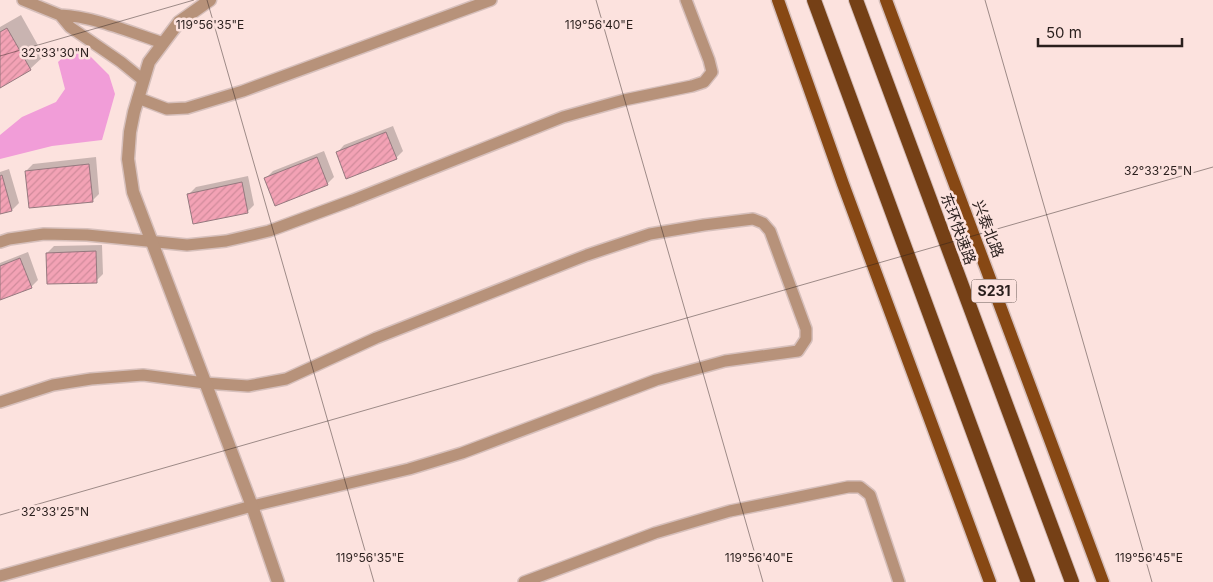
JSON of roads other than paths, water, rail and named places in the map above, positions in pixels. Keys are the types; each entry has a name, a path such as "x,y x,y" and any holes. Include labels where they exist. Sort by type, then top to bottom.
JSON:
{"highway":[{"path":"814,0 1028,582"},
{"name":"东环快速路","path":"856,0 1072,582"}],"main road":[{"path":"778,0 843,184 990,582"},
{"name":"兴泰北路","path":"886,0 1103,582"}],"street":[{"path":"210,0 179,22 149,62 130,132 128,160 133,192 252,506 278,582"}],"lane":[{"path":"23,0 60,15 81,18 123,29 163,43"},
{"path":"138,98 167,109 187,108 243,91 491,0"},
{"path":"0,242 44,234 86,235 187,245 226,241 270,231 563,118 624,100 704,82 712,72 686,0"},
{"path":"60,15 70,27 121,62 143,80"},
{"path":"0,402 53,385 91,379 143,375 248,386 286,379 376,338 587,255 650,234 704,225 753,220 763,223 770,231 806,328 806,339 798,351 725,362 656,380 462,453 410,469 252,506 0,576"},
{"path":"524,582 655,533 730,511 848,486 860,487 870,495 899,582"}]}
